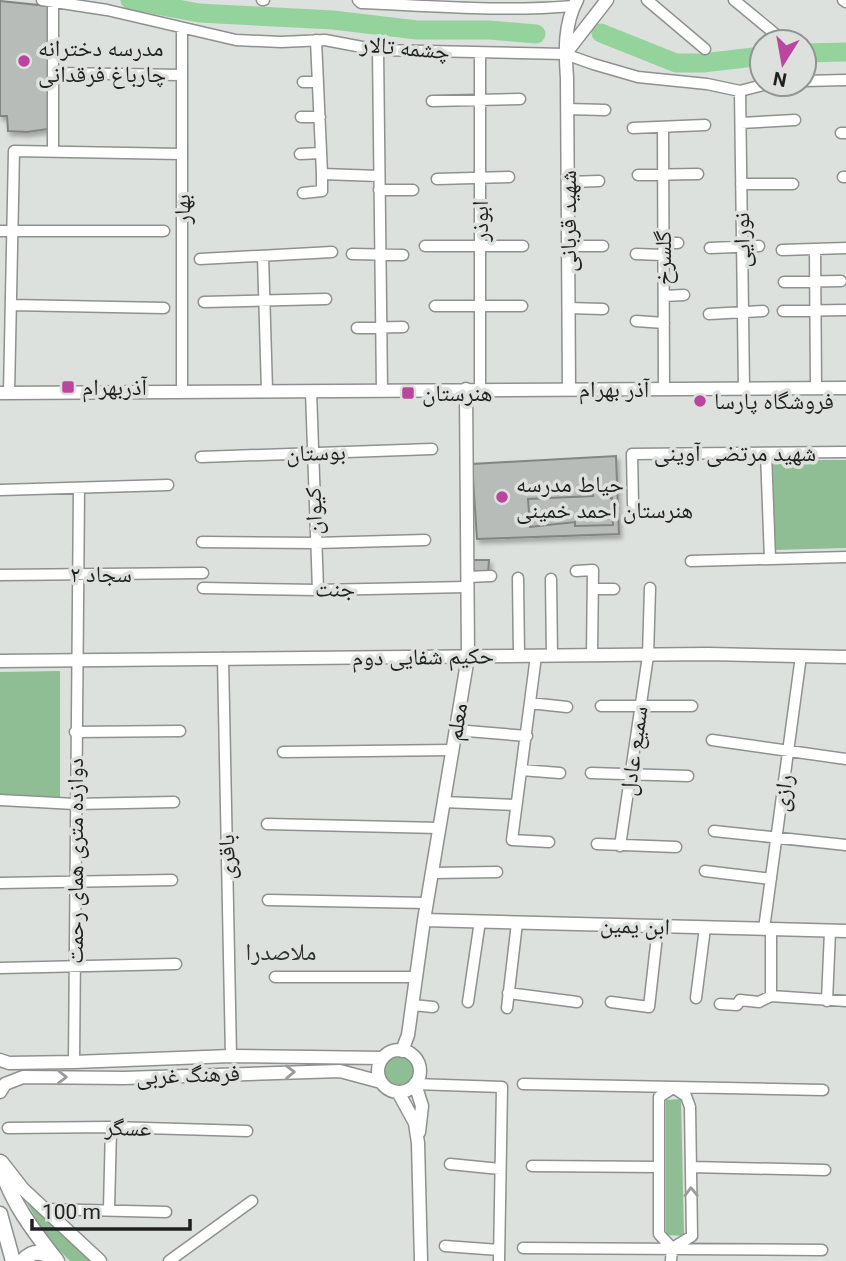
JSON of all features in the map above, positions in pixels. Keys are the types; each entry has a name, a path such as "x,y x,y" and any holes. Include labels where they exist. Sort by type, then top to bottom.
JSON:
{"main road":[{"path":"0,1161 3,1175 33,1232 56,1261"},
{"path":"0,1214 13,1261"},
{"path":"23,1261 36,1252 56,1261"}],"street":[{"path":"647,0 705,49"},
{"path":"734,0 768,28"},
{"path":"48,1 53,74 53,152"},
{"name":"چشمه تالار","path":"48,1 107,10 236,40 316,40 378,50 565,54 638,77 707,84 740,91 748,89"},
{"name":"چشمه تالار","path":"360,2 544,9 575,2"},
{"path":"575,2 589,9 605,3"},
{"name":"شهید قربانی","path":"569,389 565,54 575,2"},
{"path":"565,54 605,3"},
{"name":"بهار","path":"182,28 182,391"},
{"path":"303,193 322,191 316,40"},
{"path":"378,50 382,390"},
{"name":"ابوذر","path":"480,53 480,389"},
{"path":"53,74 182,75"},
{"path":"818,80 846,80"},
{"path":"303,82 318,82"},
{"name":"نورایی","path":"740,91 744,388"},
{"path":"432,102 520,99"},
{"path":"567,109 606,110"},
{"path":"302,117 320,117"},
{"path":"741,123 795,120"},
{"path":"633,128 705,125"},
{"name":"گلسرخ","path":"663,127 664,389"},
{"path":"5,393 11,305 13,151 182,154"},
{"path":"300,154 321,153"},
{"path":"322,174 379,176"},
{"path":"638,175 698,174"},
{"path":"437,180 509,177"},
{"path":"568,182 599,181"},
{"path":"0,182 13,182"},
{"path":"741,184 793,184"},
{"path":"379,190 413,190"},
{"path":"0,231 164,231"},
{"path":"636,254 678,243"},
{"path":"425,246 523,246"},
{"path":"568,246 603,246"},
{"path":"710,248 759,246"},
{"path":"782,250 846,248"},
{"path":"815,250 816,388"},
{"path":"200,258 332,252"},
{"path":"352,254 402,255"},
{"path":"263,256 267,391"},
{"path":"784,282 841,281"},
{"path":"664,296 684,295"},
{"path":"204,302 326,299"},
{"path":"11,305 164,308"},
{"path":"435,306 522,306"},
{"path":"568,308 603,309"},
{"path":"783,311 846,310"},
{"path":"709,314 763,311"},
{"path":"636,321 664,323"},
{"path":"357,328 403,327"},
{"name":"آذر بهرام","path":"5,393 846,388"},
{"name":"معلم","path":"402,1051 407,1041 424,920 468,657 466,389"},
{"name":"کیوان","path":"311,391 318,590"},
{"name":"بوستان","path":"201,457 432,449"},
{"name":"شهید مرتضی آوینی","path":"633,504 632,454 846,452"},
{"path":"766,453 770,559"},
{"path":"0,490 168,485"},
{"name":"دوازده متری همای رحمت","path":"74,1062 79,488"},
{"path":"202,542 425,540"},
{"path":"691,561 846,557"},
{"path":"576,571 593,570 592,655"},
{"name":"سجاد ۲","path":"0,575 203,573"},
{"name":"جنت","path":"203,588 318,590 467,582 492,576"},
{"path":"518,578 519,656"},
{"path":"551,579 552,656"},
{"name":"سمیع عادل","path":"620,846 648,656 650,587"},
{"path":"593,589 614,589"},
{"name":"حکیم شفایی دوم","path":"0,661 592,655 846,657"},
{"path":"536,656 512,840 549,842"},
{"name":"رازی","path":"771,996 768,929 771,879 801,656"},
{"name":"باقری","path":"223,658 231,1056"},
{"path":"530,703 567,707"},
{"path":"601,706 692,706"},
{"path":"456,730 527,736"},
{"path":"75,732 180,731"},
{"path":"712,740 846,759"},
{"path":"283,752 452,750"},
{"path":"522,771 560,773"},
{"path":"591,773 688,776"},
{"path":"0,800 75,804 174,802"},
{"path":"443,802 516,805"},
{"path":"267,824 439,828"},
{"path":"714,831 846,845"},
{"path":"597,844 676,847"},
{"path":"705,871 771,879"},
{"path":"432,873 497,872"},
{"path":"0,883 172,880"},
{"path":"268,900 427,903"},
{"name":"ابن یمین","path":"424,920 846,932"},
{"path":"468,1002 480,921"},
{"path":"507,1008 517,923"},
{"path":"611,1002 649,1006 658,927"},
{"path":"696,998 705,928"},
{"path":"827,1001 830,931"},
{"path":"0,968 176,964"},
{"path":"275,977 415,977"},
{"path":"508,993 577,1002"},
{"path":"720,1004 737,1005 740,1000 759,1002 771,996 846,1001"},
{"path":"412,1005 433,1007"},
{"path":"402,1051 409,1053 418,1064 419,1078 410,1089 391,1091 381,1082 378,1070 388,1053 402,1051"},
{"name":"فرهنگ غربی","path":"0,1060 9,1063 231,1056 383,1058"},
{"name":"فرهنگ غربی","path":"0,1092 5,1084 23,1076 124,1078 340,1071 381,1082"},
{"path":"415,1084 502,1087 499,1255 444,1246"},
{"path":"415,1084 422,1106 418,1143"},
{"path":"523,1084 823,1090"},
{"path":"671,1261 672,1248 659,1234 658,1167 659,1097 673,1088"},
{"path":"672,1248 692,1236 691,1107 686,1096 673,1088"},
{"path":"398,1092 415,1123 418,1143 421,1261"},
{"name":"عسگر","path":"8,1128 247,1132"},
{"path":"109,1209 111,1128"},
{"path":"0,1161 23,1189 100,1261"},
{"path":"450,1164 500,1169"},
{"path":"531,1166 658,1167"},
{"path":"691,1167 825,1170"},
{"path":"169,1261 252,1201"},
{"path":"44,1209 166,1212"},
{"path":"523,1248 822,1250"}],"green space":[{"path":"773,460 846,460 846,548 774,550"},
{"path":"60,671 60,797 0,794 0,672"},
{"path":"398,1056 409,1060 413,1071 409,1082 398,1086 387,1082 383,1071 387,1060"},
{"path":"681,1099 684,1236 666,1235 666,1100"},
{"path":"22,1194 94,1261 70,1261 47,1238"}],"building":[{"name":"مدرسه دخترانه چارباغ فرقدانی","path":"0,1 48,6 48,129 8,131 7,116 0,116"},
{"path":"616,456 619,534 477,539 472,464"},
{"path":"593,489 606,489 606,498 612,498 613,525 575,526 575,522 530,527 528,499 593,496"},
{"path":"470,560 489,560 488,574 470,574"}],"waterway":[{"path":"130,0 199,13 333,20 417,30 489,30 536,34"},
{"path":"601,33 676,63 748,58"},
{"path":"818,53 846,52"}],"place":[{"name":"مدرسه دخترانه چارباغ فرقدانی","path":"24,61"},
{"name":"آذربهرام","path":"68,387"},
{"name":"هنرستان","path":"408,393"},
{"name":"فروشگاه پارسا","path":"700,401"},
{"name":"حیاط مدرسه هنرستان احمد خمینی","path":"502,497"}],"district":[{"name":"ملاصدرا","path":"281,952"}]}
